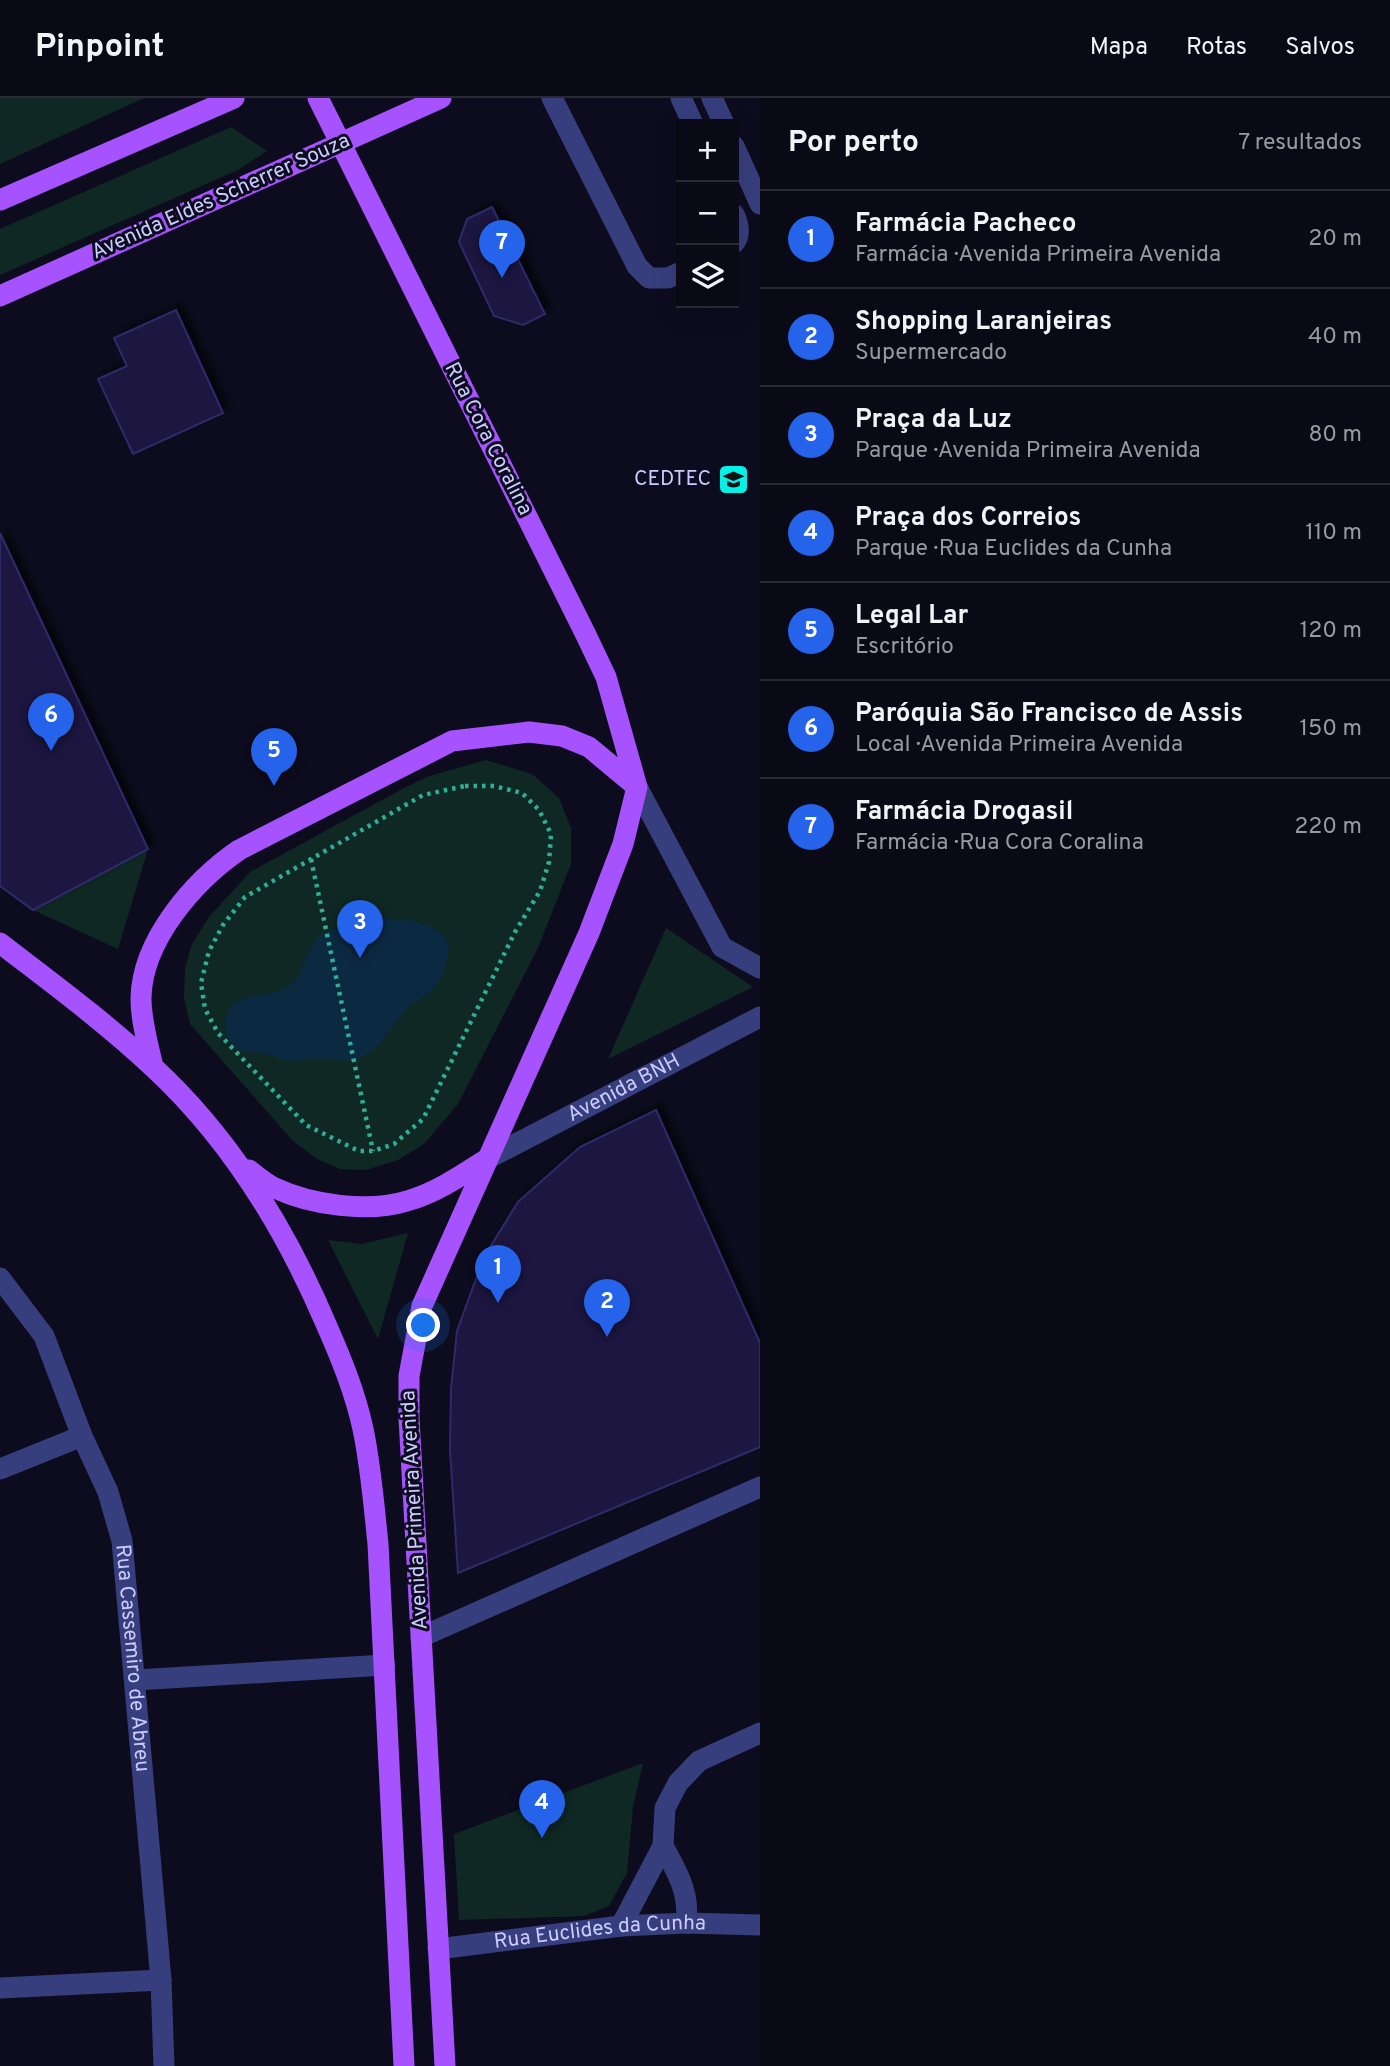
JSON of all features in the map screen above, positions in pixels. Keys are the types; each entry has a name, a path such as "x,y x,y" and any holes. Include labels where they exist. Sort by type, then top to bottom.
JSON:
{"main road":[{"path":"0,200 234,98"},
{"name":"Rua Cora Coralina","path":"318,98 606,677 637,787"},
{"name":"Avenida Eldes Scherrer Souza","path":"0,296 441,98"},
{"path":"153,1067 142,1025 141,996 151,955 172,916 189,893 214,867 239,850 452,741 529,732 562,736 589,747 637,787"},
{"name":"Avenida Primeira Avenida","path":"444,2066 409,1418 409,1376 422,1306 606,891 637,787"},
{"name":"Avenida Primeira Avenida","path":"0,943 153,1067 194,1110 264,1199 317,1303 347,1373 363,1427 378,1544 404,2066"},
{"path":"235,1161 275,1188 314,1201 359,1207 405,1202 438,1188 487,1159"}],"street":[{"path":"552,98 637,267 649,278 668,278 676,274"},
{"path":"681,98 691,119"},
{"path":"712,98 722,119"},
{"path":"739,157 760,204"},
{"path":"637,787 722,947 760,968"},
{"name":"Avenida BNH","path":"487,1159 760,1017"},
{"name":"Rua Cassemiro de Abreu","path":"0,1278 44,1336 82,1436 108,1492 122,1541 161,1980 163,2066"},
{"path":"0,1469 82,1436"},
{"path":"421,1637 760,1487"},
{"path":"136,1680 385,1665"},
{"path":"621,1926 663,1846 665,1808 678,1783 699,1761 760,1733"},
{"path":"663,1846 685,1892 688,1906 686,1923"},
{"name":"Rua Euclides da Cunha","path":"438,1949 621,1926 686,1923 760,1925"},
{"path":"0,1988 161,1980"}],"path":[{"path":"465,786 494,786 522,793 539,810 551,834 550,862 540,891 514,932 423,1119 394,1144 373,1151 359,1151 306,1125 218,1033 205,1009 201,983 209,951 223,925 245,898 424,796 465,786"},
{"path":"311,859 373,1151"}],"green space":[{"path":"0,98 144,98 0,164"},
{"path":"231,127 267,151 238,170 0,275 0,229"},
{"path":"486,760 532,774 559,798 571,828 571,864 538,948 458,1104 424,1144 398,1160 366,1170 340,1169 317,1159 293,1141 190,1024 184,998 185,968 192,944 209,917 250,872 429,776"},
{"path":"148,849 118,949 33,910"},
{"path":"666,928 753,987 608,1059"},
{"path":"408,1233 378,1339 328,1240 361,1244"},
{"path":"643,1763 633,1807 627,1873 609,1906 584,1916 459,1920 454,1834"}],"water":[{"path":"387,918 429,926 449,942 446,964 438,982 428,994 407,1009 374,1049 359,1058 348,1060 290,1061 234,1046 226,1032 225,1022 234,1005 250,997 286,988 299,974 312,945 326,932 336,929 350,931 372,919"}],"building":[{"path":"492,207 545,314 523,325 494,316 459,242 467,219"},
{"path":"176,310 223,413 133,454 98,379 127,366 114,338"},
{"path":"0,533 148,849 33,910 0,886"},
{"path":"656,1110 760,1343 760,1447 458,1573 450,1449 451,1389 457,1331 484,1257 518,1202 580,1147"}],"place":[{"name":"Farmácia Drogasil","path":"502,278"},
{"name":"CEDTEC","path":"734,479"},
{"name":"Paróquia São Francisco de Assis","path":"51,751"},
{"name":"Legal Lar","path":"274,786"},
{"name":"Praça da Luz","path":"360,958"},
{"name":"Farmácia Pacheco","path":"498,1303"},
{"name":"Shopping Laranjeiras","path":"607,1337"},
{"name":"Praça dos Correios","path":"542,1838"}]}
